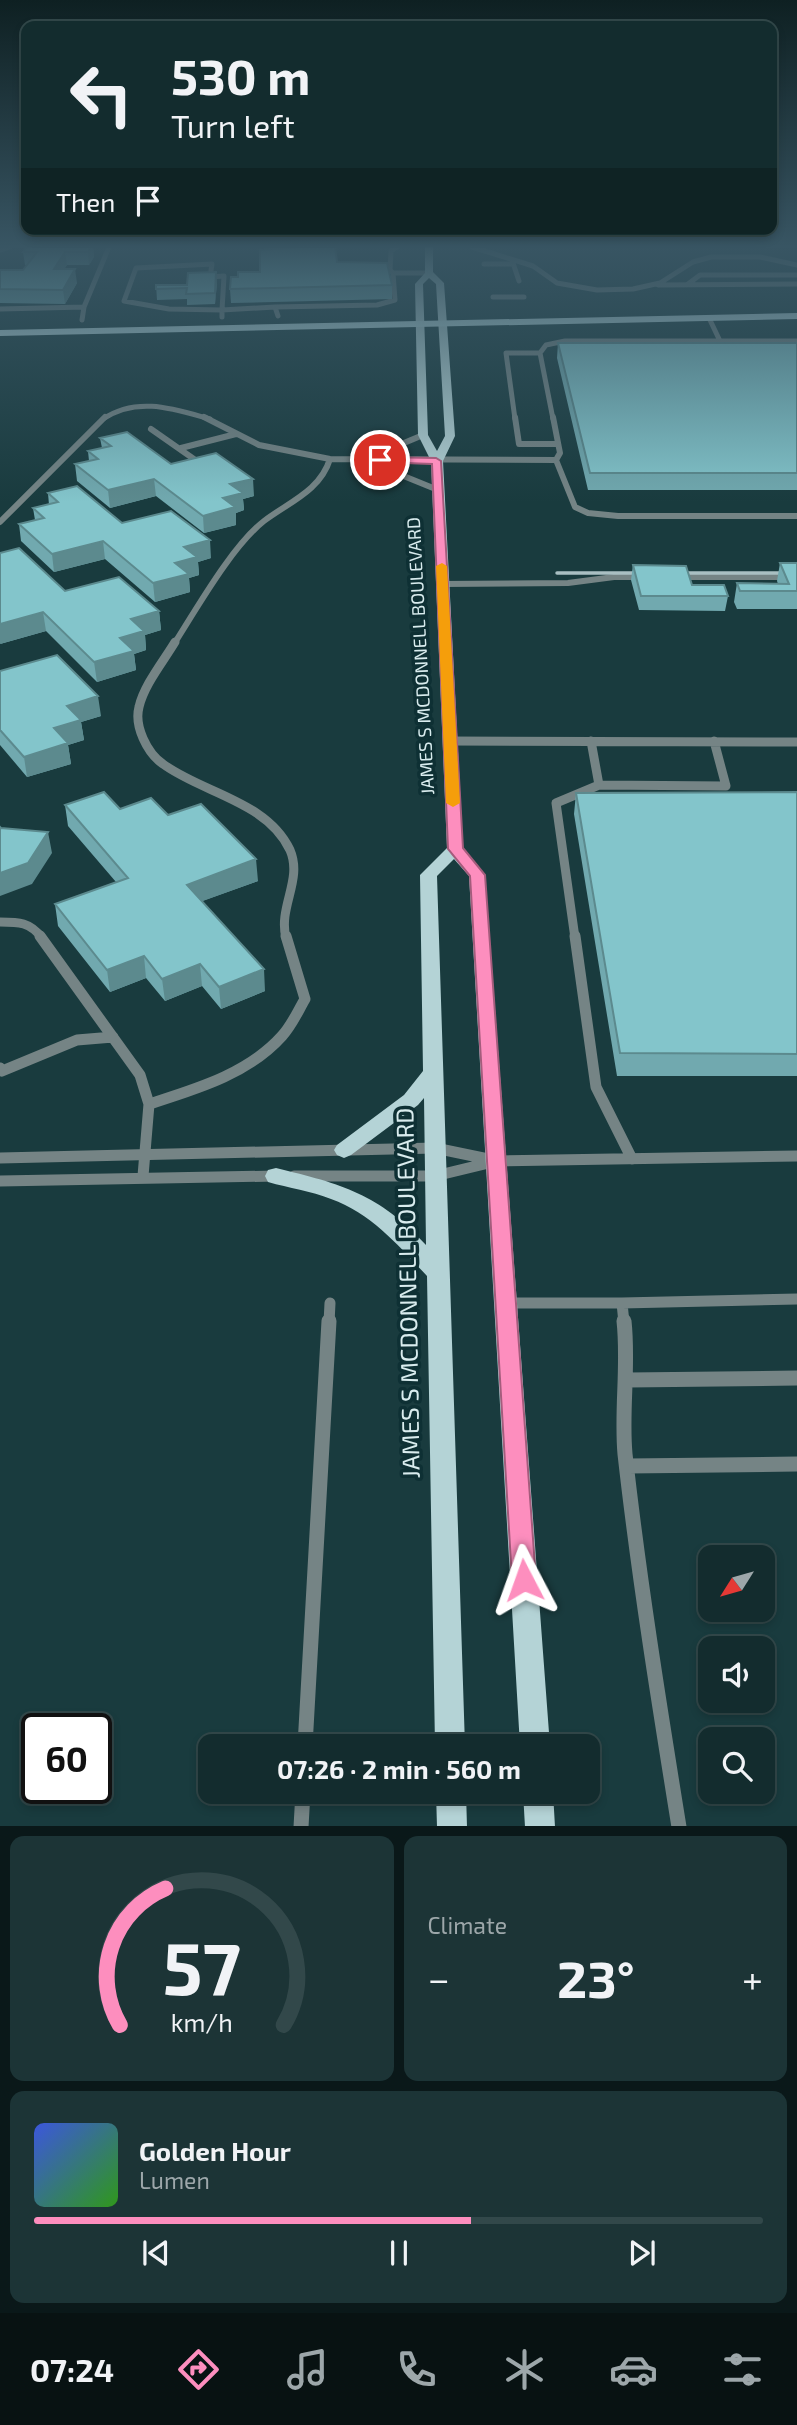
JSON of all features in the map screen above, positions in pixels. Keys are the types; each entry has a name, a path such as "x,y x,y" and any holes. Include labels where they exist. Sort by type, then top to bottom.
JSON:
{"highway":[{"path":"0,333 36,332"},
{"path":"407,332 423,340"}],"main road":[{"name":"JAMES S MCDONNELL BOULEVARD","path":"423,332 423,436 436,461 455,849 428,875 450,1734"},
{"name":"JAMES S MCDONNELL BOULEVARD","path":"436,461 450,436 444,332"},
{"path":"455,849 477,875 534,1734"},
{"path":"344,1150 411,1100 433,1072"},
{"path":"276,1175 327,1189 373,1209 394,1225 438,1273"},
{"path":"451,1804 452,1826"},
{"path":"539,1804 540,1826"}],"lane":[{"path":"716,332 720,341"},
{"path":"556,460 560,453 540,353 546,345 565,341 797,341"},
{"path":"540,353 506,353 519,444 558,444"},
{"path":"0,522 92,428 115,412 146,405 195,412 236,434 273,449 330,459 556,460"},
{"path":"151,429 201,464"},
{"path":"181,448 236,434"},
{"path":"356,460 381,454 423,436"},
{"path":"149,1104 204,1087 238,1072 283,1034 305,999 303,983 285,940 283,917 295,866 289,848 277,831 257,815 162,764 150,752 142,734 138,708 156,673 255,528 312,487 329,468 330,459"},
{"path":"356,460 381,465 438,490"},
{"path":"556,460 575,507 588,513 618,516 797,516"},
{"path":"443,584 568,583 614,577 653,577"},
{"path":"666,577 797,577"},
{"path":"450,741 797,742"},
{"path":"591,741 598,785"},
{"path":"632,1159 596,1087 556,803 598,785 726,786 714,741"},
{"path":"0,922 24,922 36,930 140,1075 149,1104 144,1176"},
{"path":"0,1068 2,1071 77,1040 113,1037"},
{"path":"0,1158 435,1148 497,1161"},
{"path":"0,1181 144,1176 435,1175 497,1161 797,1156"},
{"path":"506,1303 797,1299"},
{"path":"306,1734 330,1303"},
{"path":"622,1303 628,1355 625,1450 653,1669 679,1826"},
{"path":"628,1380 797,1378"},
{"path":"628,1466 797,1464"},
{"path":"301,1826 302,1804"}],"building":[{"path":"558,343 797,343 797,473 590,473"},
{"path":"127,432 171,464 216,453 253,479 230,484 243,493 223,498 235,507 203,516 154,479 108,490 75,464 98,459 88,451 111,446 100,438"},
{"path":"77,486 122,523 171,511 210,540 184,547 197,557 175,563 189,574 153,583 103,541 52,554 19,524 44,518 33,508 58,502 48,493"},
{"path":"19,548 65,591 119,577 159,611 131,619 144,631 120,638 134,651 94,662 43,612 0,624 0,553"},
{"path":"780,563 797,563 797,591 740,591 737,583 789,584"},
{"path":"633,565 686,566 692,585 724,585 728,596 641,596"},
{"path":"57,655 98,696 67,706 81,720 54,728 68,743 24,757 0,730 0,671"},
{"path":"104,792 120,809 151,798 168,815 201,804 256,859 187,885 264,969 219,987 200,964 162,979 144,956 107,970 55,904 128,878 65,805"},
{"path":"797,792 797,1054 620,1053 576,793"},
{"path":"0,827 48,832 28,863 0,873"}],"railway":[{"path":"557,573 797,573"}],"slow traffic":[{"path":"442,566 453,803"}],"route":[{"path":"380,460 436,461 455,849 477,875 524,1580"}]}
